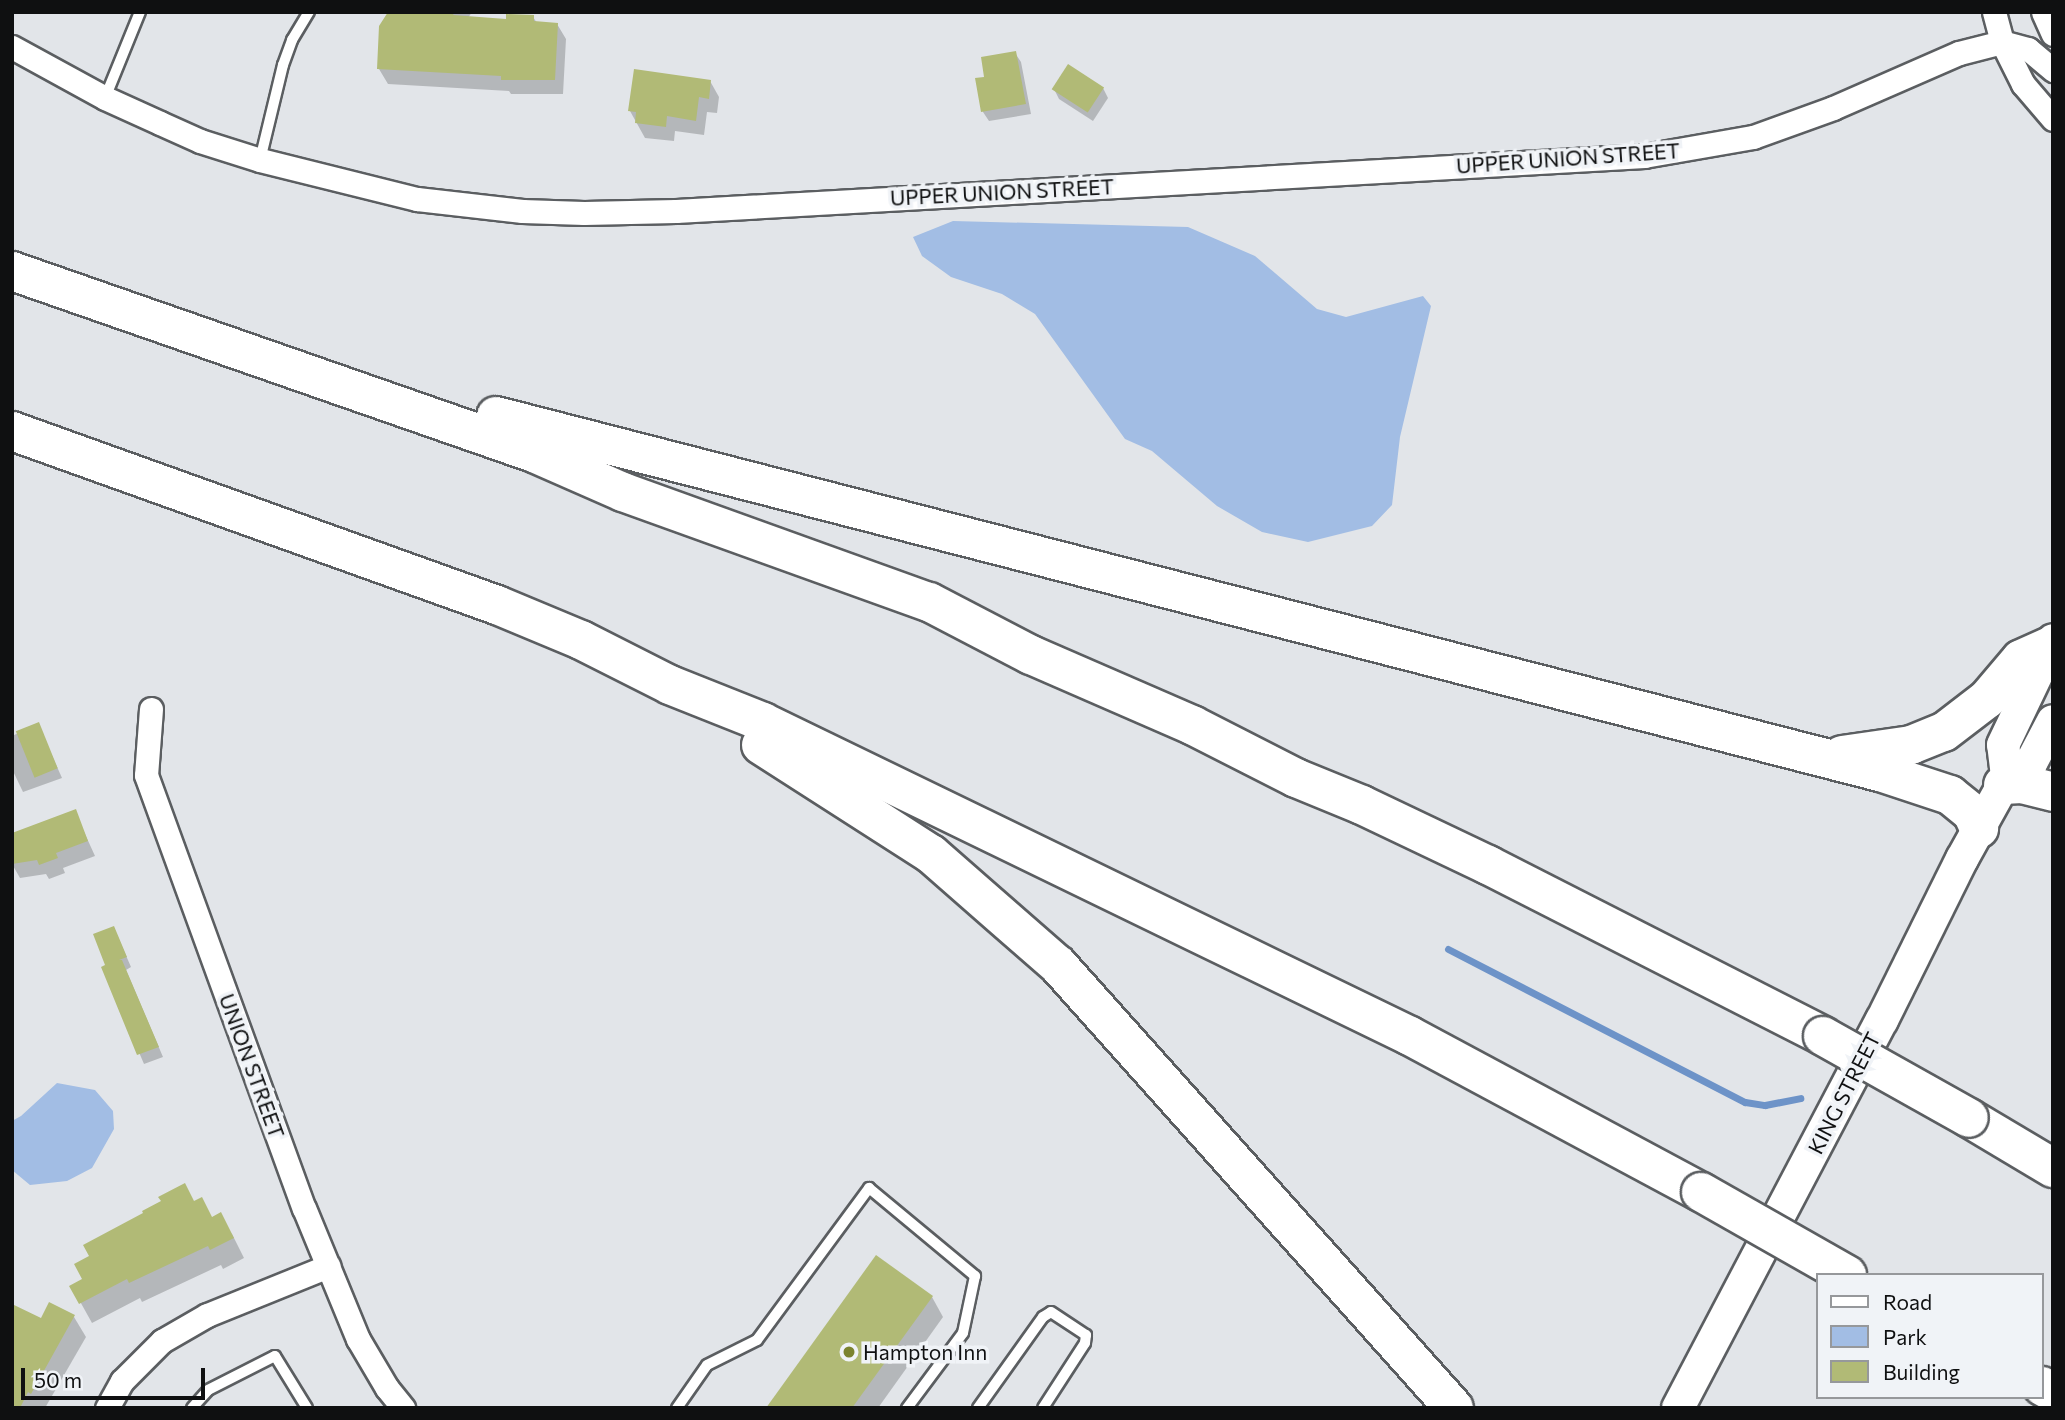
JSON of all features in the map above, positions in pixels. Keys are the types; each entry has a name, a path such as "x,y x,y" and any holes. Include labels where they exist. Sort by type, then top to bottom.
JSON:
{"highway":[{"path":"12,271 534,453 623,492 929,602 1042,661 1192,725 1296,778 1362,805 1488,865 1823,1036 2053,1168"},
{"path":"267,358 1822,757 1950,795 1972,813 1979,828"},
{"path":"12,431 496,605 582,640 670,685 763,722 1410,1036 1701,1192 1843,1273"},
{"path":"496,605 777,754 931,854 1058,965 1454,1408"},
{"path":"1822,757 1910,745 1944,732 1987,699 2021,659 2050,644"},
{"path":"2005,780 2053,792"}],"main road":[{"path":"2005,780 2003,746 2050,644"},
{"name":"KING STREET","path":"1678,1408 2005,780 2031,763 2053,721"}],"street":[{"path":"1994,12 2003,42 2023,84 2053,119"},
{"path":"2043,12 2053,34"},
{"name":"UPPER UNION STREET","path":"12,47 105,98 200,141 260,160 418,199 522,211 584,213 702,209 1644,156 1752,137 1833,108 1959,53 2003,42"},
{"path":"2003,42 2028,50 2053,69"},
{"name":"UNION STREET","path":"151,709 146,775 304,1208 358,1339 387,1388 403,1408"},
{"path":"107,1408 122,1381 162,1341 207,1315 328,1266"}],"lane":[{"path":"105,98 140,12"},
{"path":"260,160 283,65 292,40 309,12"},
{"path":"677,1408 707,1365 757,1340 869,1188 975,1276 962,1332 907,1408"},
{"path":"978,1408 1043,1317 1051,1312 1086,1335 1083,1350 1042,1408"},
{"path":"192,1408 208,1390 275,1356 307,1408"}],"green space":[{"path":"953,221 1188,227 1255,256 1317,309 1346,317 1423,296 1431,306 1400,437 1392,505 1372,526 1308,542 1262,532 1217,506 1152,451 1125,439 1035,314 1002,294 951,277 922,256 913,237"},
{"path":"57,1083 95,1090 113,1111 114,1129 92,1168 67,1181 30,1185 12,1170 12,1121"}],"building":[{"path":"388,12 455,12 453,15 506,19 506,14 534,15 534,21 558,23 555,80 501,80 501,76 377,69 379,26"},
{"path":"1016,51 1026,104 981,112 975,78 984,77 981,57"},
{"path":"1068,64 1104,87 1088,113 1052,89"},
{"path":"634,69 711,80 709,99 699,97 696,121 667,116 666,127 635,123 636,112 628,111"},
{"path":"39,722 58,768 35,778 16,731"},
{"path":"76,809 88,841 56,853 58,858 39,865 37,860 12,864 12,833"},
{"path":"114,926 127,957 119,960 122,960 159,1047 137,1055 101,967 105,965 93,934"},
{"path":"185,1183 194,1201 202,1197 212,1217 221,1212 234,1238 210,1250 208,1246 129,1283 127,1279 79,1304 69,1286 82,1279 74,1264 89,1256 83,1245 143,1213 142,1211 161,1201 158,1197"},
{"name":"Hampton Inn","path":"876,1255 933,1296 852,1408 766,1408"},
{"path":"49,1302 75,1315 31,1394 28,1392 20,1408 12,1408 12,1304 41,1318"}],"waterway":[{"path":"1448,949 1745,1102 1765,1105 1800,1098"}],"place":[{"name":"Hampton Inn","path":"849,1352"}]}
